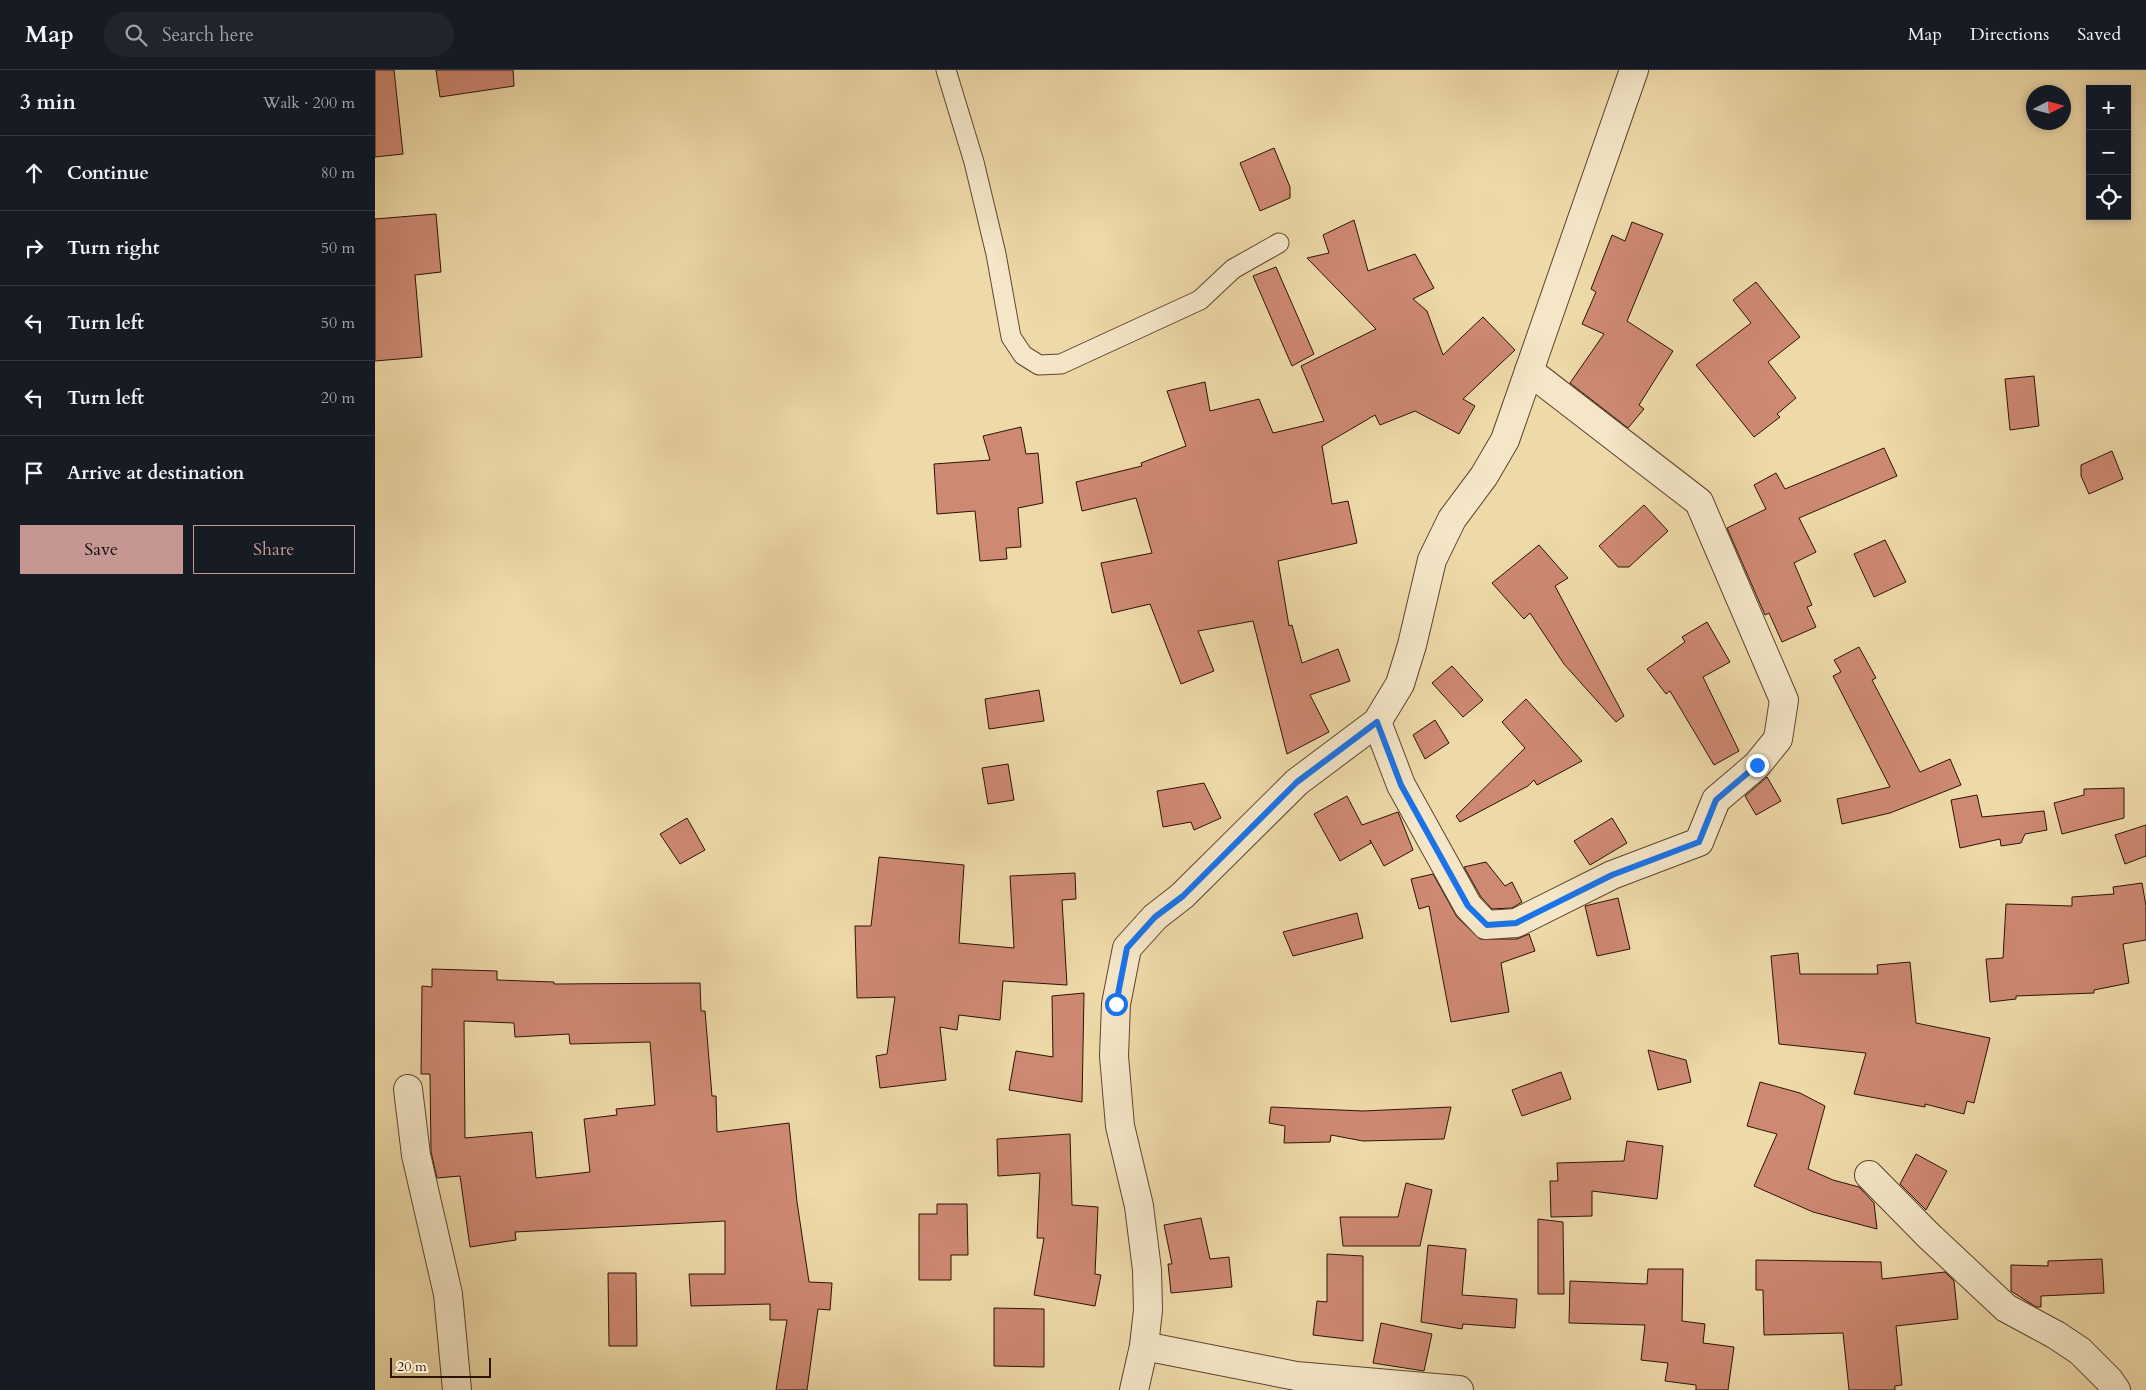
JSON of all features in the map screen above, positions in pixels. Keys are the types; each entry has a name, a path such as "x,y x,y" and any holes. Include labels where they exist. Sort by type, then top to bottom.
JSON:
{"street":[{"path":"1134,1390 1144,1346 1148,1310 1147,1270 1139,1206 1120,1126 1114,1056 1116,1004 1127,948 1155,917 1183,896 1297,782 1377,722 1399,684 1412,645 1432,560 1452,519 1483,476 1505,440 1634,70"},
{"path":"1377,722 1401,785 1468,906 1487,925 1516,923 1612,875 1699,842 1716,800 1757,765 1777,739 1783,700 1699,502 1529,371"},
{"path":"408,1089 417,1156 448,1294 457,1390"},
{"path":"1869,1175 2006,1308 2056,1335 2080,1351 2109,1380 2116,1390"},
{"path":"1144,1346 1296,1376 1459,1390"}],"lane":[{"path":"945,70 974,162 995,254 1011,338 1023,355 1039,365 1061,364 1200,300 1233,269 1279,243"}],"building":[{"path":"375,70 394,70 403,154 375,157"},
{"path":"436,70 513,70 514,86 440,97"},
{"path":"1274,148 1290,187 1290,198 1260,211 1240,163"},
{"path":"436,214 441,272 415,275 422,357 375,361 375,219"},
{"path":"1354,220 1368,271 1415,254 1434,288 1413,299 1427,311 1443,355 1483,317 1515,350 1463,399 1475,406 1459,434 1415,411 1380,425 1375,415 1322,446 1332,504 1348,501 1357,543 1278,561 1289,626 1292,625 1302,663 1338,649 1350,681 1310,695 1329,732 1287,754 1253,621 1198,631 1214,671 1181,684 1150,604 1112,613 1101,563 1152,553 1136,498 1082,511 1076,482 1142,466 1141,463 1186,446 1167,391 1205,382 1210,411 1259,399 1273,433 1324,421 1301,366 1376,329 1307,258 1329,253 1323,235"},
{"path":"1632,222 1663,234 1627,321 1673,351 1639,405 1644,409 1628,428 1570,383 1604,334 1582,324 1596,292 1591,289 1612,235 1625,241"},
{"path":"1276,267 1314,354 1292,366 1253,276"},
{"path":"1756,282 1800,337 1768,362 1796,398 1777,414 1780,417 1754,437 1696,365 1751,323 1733,300"},
{"path":"2034,376 2039,426 2010,430 2005,379"},
{"path":"1021,427 1026,454 1038,453 1043,503 1018,508 1021,547 1006,548 1007,559 980,561 975,511 937,514 934,464 990,460 983,436"},
{"path":"1884,448 1897,476 1799,518 1816,552 1794,563 1812,605 1807,607 1816,627 1782,642 1769,613 1765,615 1727,528 1766,509 1754,485 1776,473 1785,489"},
{"path":"2112,451 2123,479 2089,494 2081,476 2081,465"},
{"path":"1644,505 1668,531 1629,567 1618,567 1599,546"},
{"path":"1885,540 1906,582 1874,597 1854,554"},
{"path":"1539,545 1568,578 1555,586 1624,716 1616,722 1564,664 1530,613 1524,619 1492,583"},
{"path":"1707,622 1730,662 1703,677 1739,751 1714,765 1670,691 1666,694 1647,669 1685,642 1682,637"},
{"path":"1859,647 1876,678 1872,680 1920,772 1950,759 1961,785 1890,813 1842,824 1837,799 1890,787 1833,676 1841,672 1834,660"},
{"path":"1452,666 1483,700 1463,717 1432,683"},
{"path":"1039,690 1044,721 989,729 985,699"},
{"path":"1526,699 1582,761 1537,785 1534,780 1528,786 1460,822 1456,816 1525,748 1502,722"},
{"path":"1435,720 1449,743 1425,759 1413,735"},
{"path":"1008,764 1014,800 988,804 982,768"},
{"path":"1767,777 1781,801 1756,815 1745,796"},
{"path":"1204,783 1221,818 1194,830 1191,822 1163,827 1157,791"},
{"path":"2124,788 2124,818 2062,834 2054,803 2084,795 2084,789"},
{"path":"1977,795 1982,817 2044,811 2047,830 2025,834 2021,843 2001,846 2000,839 1960,848 1951,800"},
{"path":"1347,796 1362,825 1398,812 1413,850 1384,866 1370,840 1371,843 1340,861 1314,814"},
{"path":"687,818 705,850 680,864 660,834"},
{"path":"1612,818 1627,843 1590,865 1574,841"},
{"path":"2146,825 2146,856 2125,864 2115,835"},
{"path":"879,857 964,865 959,943 1014,948 1010,876 1075,873 1076,899 1062,900 1067,985 1003,981 1000,1020 959,1015 957,1030 940,1027 946,1080 880,1088 876,1056 887,1054 895,997 857,998 855,926 871,926"},
{"path":"1486,862 1505,886 1512,882 1522,902 1512,908 1492,909 1481,897 1464,867"},
{"path":"1433,874 1457,917 1480,939 1517,939 1529,934 1535,951 1501,963 1509,1012 1451,1022 1429,906 1419,909 1411,879"},
{"path":"2142,883 2146,906 2146,940 2123,944 2129,983 2094,990 2094,993 2016,996 2016,999 1990,1002 1986,959 2003,958 2006,904 2072,906 2072,897 2114,894 2113,887"},
{"path":"1618,898 1630,949 1597,956 1585,906"},
{"path":"1357,913 1363,938 1293,956 1283,932"},
{"path":"1798,953 1800,974 1878,974 1877,965 1910,962 1916,1023 1990,1038 1974,1103 1967,1101 1964,1114 1925,1104 1925,1107 1854,1094 1866,1053 1779,1044 1771,956"},
{"path":"432,969 497,971 497,980 554,982 554,984 700,983 701,1011 705,1011 712,1096 716,1096 717,1132 789,1123 797,1202 809,1282 832,1283 830,1310 818,1309 807,1390 776,1390 787,1320 770,1320 770,1304 691,1306 689,1274 725,1274 725,1221 515,1232 516,1240 470,1247 460,1176 437,1178 431,1152 430,1074 421,1074 422,986 432,987","holes":["464,1021 514,1023 515,1037 569,1034 570,1044 650,1042 655,1105 616,1109 617,1115 584,1119 590,1172 536,1178 532,1132 465,1138"]},
{"path":"1084,993 1082,1102 1009,1090 1016,1051 1053,1057 1052,996"},
{"path":"1648,1050 1686,1060 1691,1082 1658,1090"},
{"path":"1561,1072 1571,1099 1522,1116 1512,1090"},
{"path":"1760,1082 1800,1093 1825,1106 1808,1169 1833,1180 1859,1187 1874,1203 1877,1229 1813,1212 1754,1186 1777,1134 1747,1126"},
{"path":"1271,1107 1363,1111 1451,1107 1444,1139 1363,1141 1331,1135 1330,1142 1284,1143 1285,1126 1269,1123"},
{"path":"1070,1134 1072,1205 1098,1207 1095,1274 1101,1275 1095,1306 1034,1295 1044,1238 1037,1238 1040,1173 998,1176 997,1139"},
{"path":"1627,1141 1663,1146 1657,1199 1592,1191 1592,1216 1551,1217 1550,1181 1558,1181 1557,1163 1624,1161"},
{"path":"1916,1154 1947,1171 1926,1210 1900,1184"},
{"path":"1406,1183 1432,1190 1420,1246 1343,1246 1340,1217 1398,1217"},
{"path":"937,1204 967,1204 968,1255 951,1255 951,1280 919,1280 919,1214 937,1214"},
{"path":"1201,1218 1210,1259 1229,1257 1232,1287 1171,1293 1168,1264 1172,1264 1164,1225"},
{"path":"1538,1219 1563,1222 1564,1294 1538,1294"},
{"path":"1428,1245 1466,1249 1462,1295 1517,1299 1515,1328 1463,1324 1462,1329 1421,1322"},
{"path":"1327,1254 1363,1256 1363,1341 1313,1335 1317,1301 1327,1302"},
{"path":"2102,1259 2104,1293 2041,1296 2041,1307 2036,1307 2011,1291 2011,1265 2048,1266 2048,1261"},
{"path":"1756,1260 1881,1262 1882,1279 1945,1272 1954,1281 1958,1319 1896,1326 1902,1385 1895,1386 1895,1390 1849,1390 1843,1333 1764,1335 1763,1290 1756,1290"},
{"path":"1648,1269 1683,1269 1682,1321 1705,1324 1703,1343 1734,1347 1728,1390 1696,1390 1696,1385 1665,1381 1668,1363 1641,1360 1645,1325 1569,1323 1570,1281 1647,1284"},
{"path":"608,1273 636,1273 637,1346 609,1346"},
{"path":"994,1308 1044,1309 1044,1367 994,1366"},
{"path":"1381,1323 1432,1334 1424,1371 1373,1363"}],"route":[{"path":"1116,1004 1127,948 1155,917 1183,896 1297,782 1377,722 1401,785 1468,906 1487,925 1516,923 1612,875 1699,842 1716,800 1757,765"}]}
